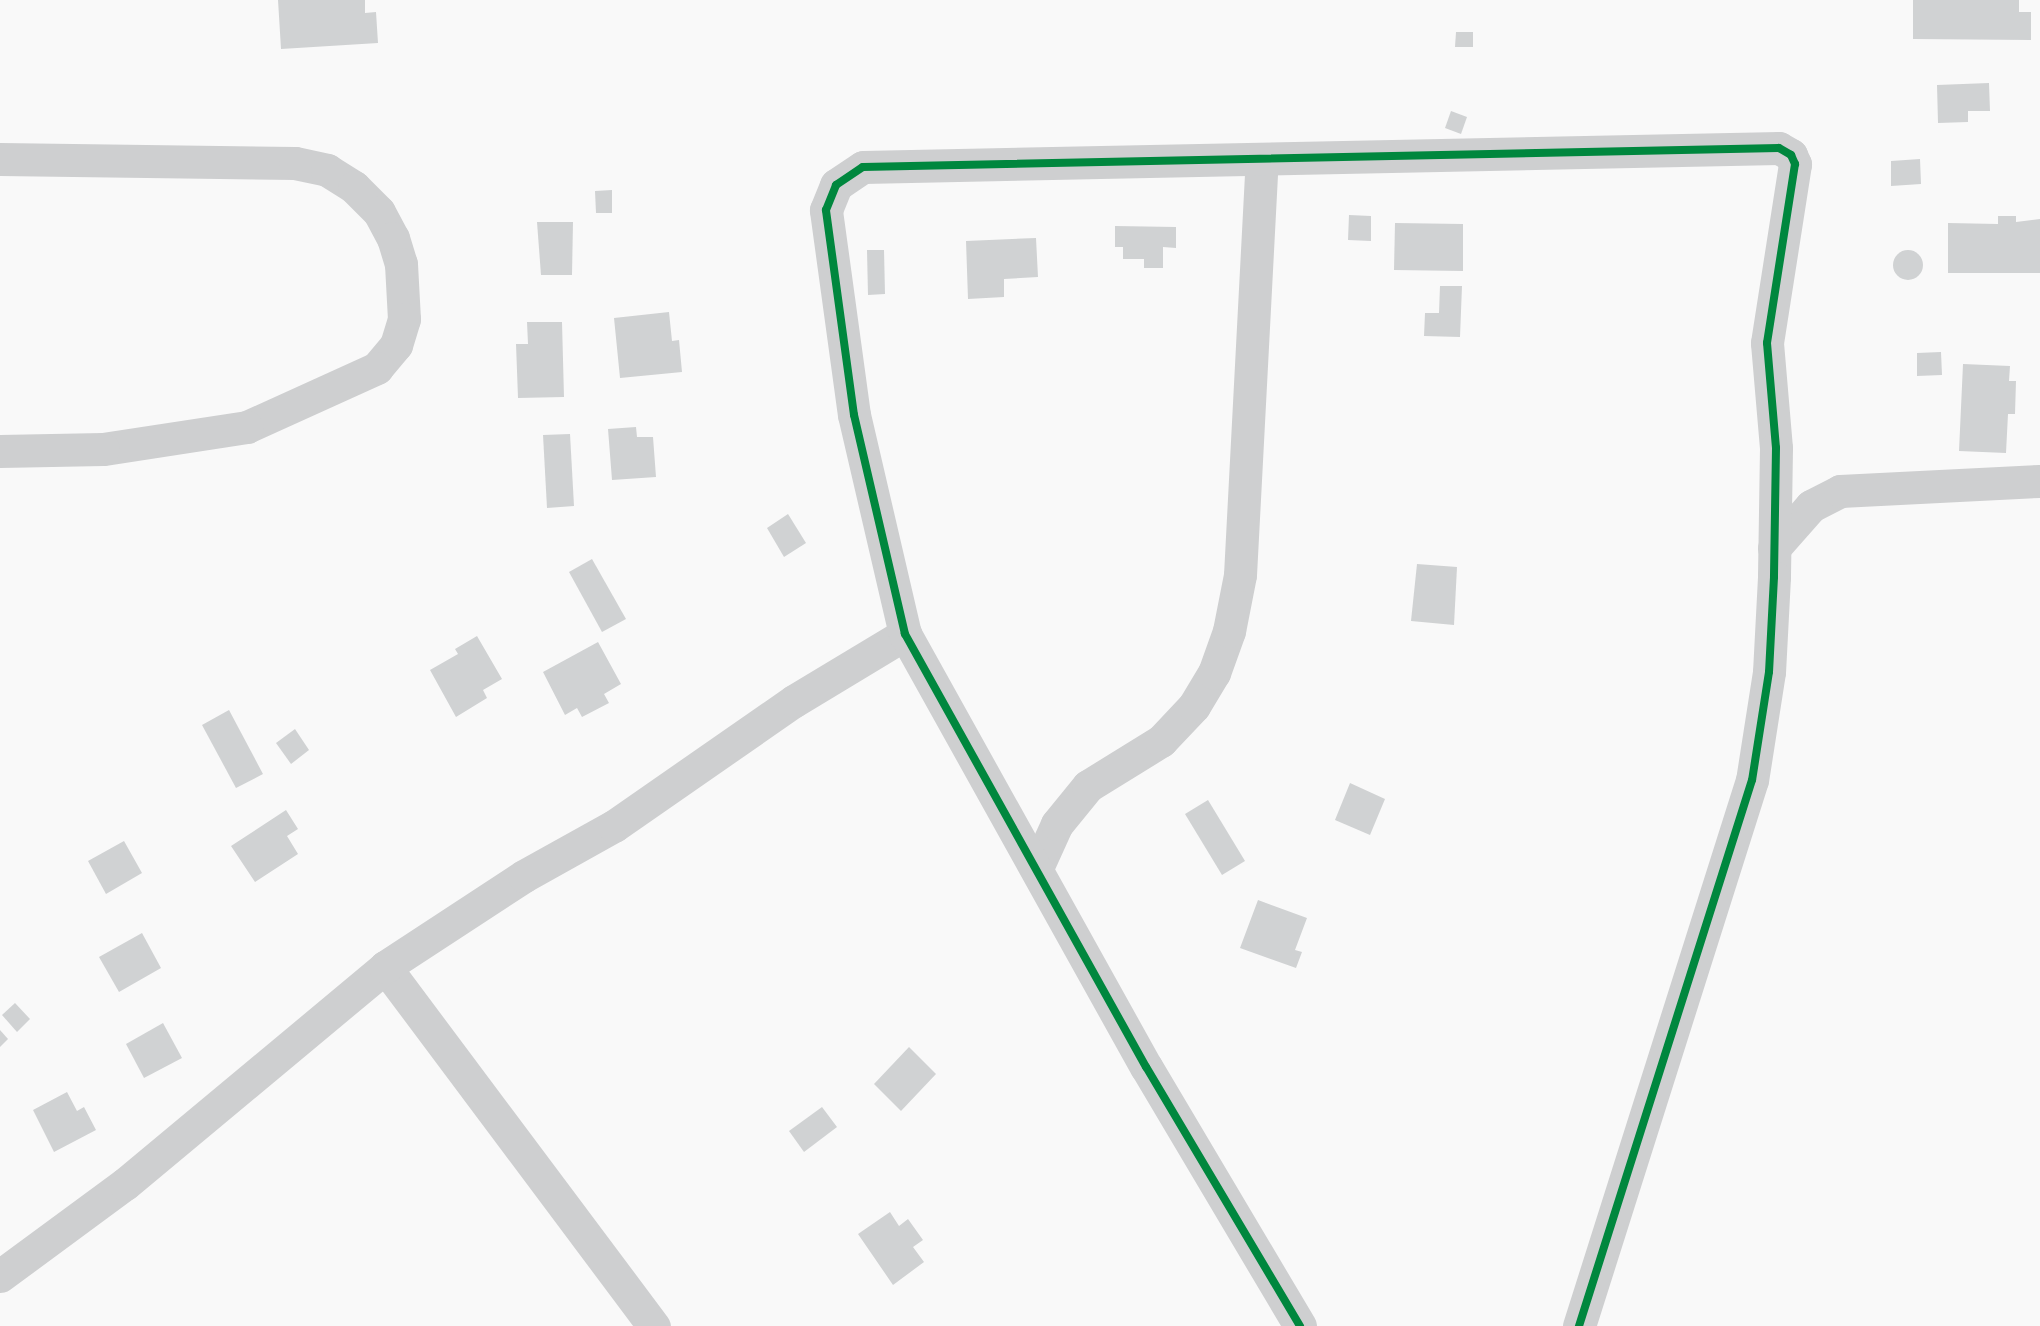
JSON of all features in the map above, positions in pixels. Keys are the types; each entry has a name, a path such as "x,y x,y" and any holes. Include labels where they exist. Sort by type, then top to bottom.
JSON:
{"street":[{"path":"1300,1326 1146,1067 905,634 854,415 826,210 836,185 863,167 1779,148 1791,155 1793,175 1767,344 1776,448 1774,548 1769,672 1752,780 1579,1326"},
{"path":"0,159 295,163 327,170 354,187 379,212 393,238 401,264 404,320 396,345 377,368 247,427 103,449 0,451"},
{"path":"1037,868 1057,824 1088,786 1161,741 1194,706 1214,673 1229,631 1240,575 1262,160"},
{"path":"1774,548 1811,506 1840,491 2040,481"},
{"path":"0,1276 125,1184 386,967 524,876 614,826 794,701 905,634"},
{"path":"386,967 654,1326"}],"building":[{"path":"278,0 365,0 365,13 376,12 378,43 281,49"},
{"path":"1913,0 2019,0 2019,12 2031,12 2031,40 1913,39"},
{"path":"1456,32 1473,32 1473,47 1455,47"},
{"path":"1989,83 1990,111 1968,111 1968,122 1938,123 1937,85"},
{"path":"1451,111 1467,117 1461,134 1445,128"},
{"path":"1920,159 1921,184 1891,186 1891,161"},
{"path":"612,190 612,213 596,213 595,191"},
{"path":"1349,215 1371,216 1371,241 1348,240"},
{"path":"1998,216 2016,216 2016,222 2040,219 2040,273 1948,273 1948,223 1998,224"},
{"path":"537,222 573,222 572,275 541,275"},
{"path":"1395,223 1463,224 1463,271 1394,270"},
{"path":"1115,226 1176,227 1176,248 1163,247 1163,268 1144,268 1144,259 1123,259 1123,247 1115,247"},
{"path":"1036,238 1038,277 1004,279 1004,297 968,299 966,241"},
{"path":"867,250 884,250 885,294 868,295"},
{"path":"1908,250 1919,254 1923,265 1919,276 1908,280 1897,276 1893,265 1897,254"},
{"path":"1440,286 1462,286 1460,337 1424,336 1425,313 1439,313"},
{"path":"669,312 672,341 679,340 682,372 620,378 614,318"},
{"path":"527,322 562,322 564,397 518,398 516,344 528,344"},
{"path":"1941,352 1942,375 1917,376 1917,353"},
{"path":"1963,364 2010,366 2009,381 2016,381 2015,414 2008,414 2006,453 1959,451"},
{"path":"636,427 637,437 653,437 656,477 612,480 608,429"},
{"path":"570,434 574,506 547,508 543,435"},
{"path":"788,514 806,543 784,557 767,528"},
{"path":"592,559 626,619 602,632 569,572"},
{"path":"1417,564 1457,567 1454,625 1411,621"},
{"path":"477,636 502,679 483,690 487,698 456,717 430,670 458,654 455,649"},
{"path":"598,642 621,684 604,694 609,703 582,717 577,708 565,715 543,672"},
{"path":"229,710 263,774 236,788 202,725"},
{"path":"295,729 309,750 291,764 276,743"},
{"path":"1350,783 1385,799 1370,835 1335,820"},
{"path":"1208,800 1245,861 1222,875 1185,814"},
{"path":"286,810 298,829 287,836 298,854 255,882 231,846"},
{"path":"124,841 142,873 106,894 88,861"},
{"path":"1258,900 1307,918 1295,950 1302,952 1296,968 1240,948"},
{"path":"142,933 161,968 119,992 99,957"},
{"path":"15,1003 30,1019 17,1032 2,1015"},
{"path":"163,1023 182,1058 144,1078 126,1044"},
{"path":"0,1030 8,1039 0,1047"},
{"path":"909,1047 936,1074 901,1111 874,1084"},
{"path":"67,1092 77,1111 84,1107 96,1130 54,1152 33,1110"},
{"path":"822,1107 837,1127 804,1152 789,1131"},
{"path":"890,1212 899,1226 908,1219 923,1240 913,1247 924,1262 893,1285 858,1234"}],"cycle path":[{"path":"1300,1326 1146,1067 905,634 854,415 826,210 836,185 863,167 1779,148 1791,155 1795,164 1767,343 1776,448 1774,577 1769,672 1752,780 1579,1326"}]}
